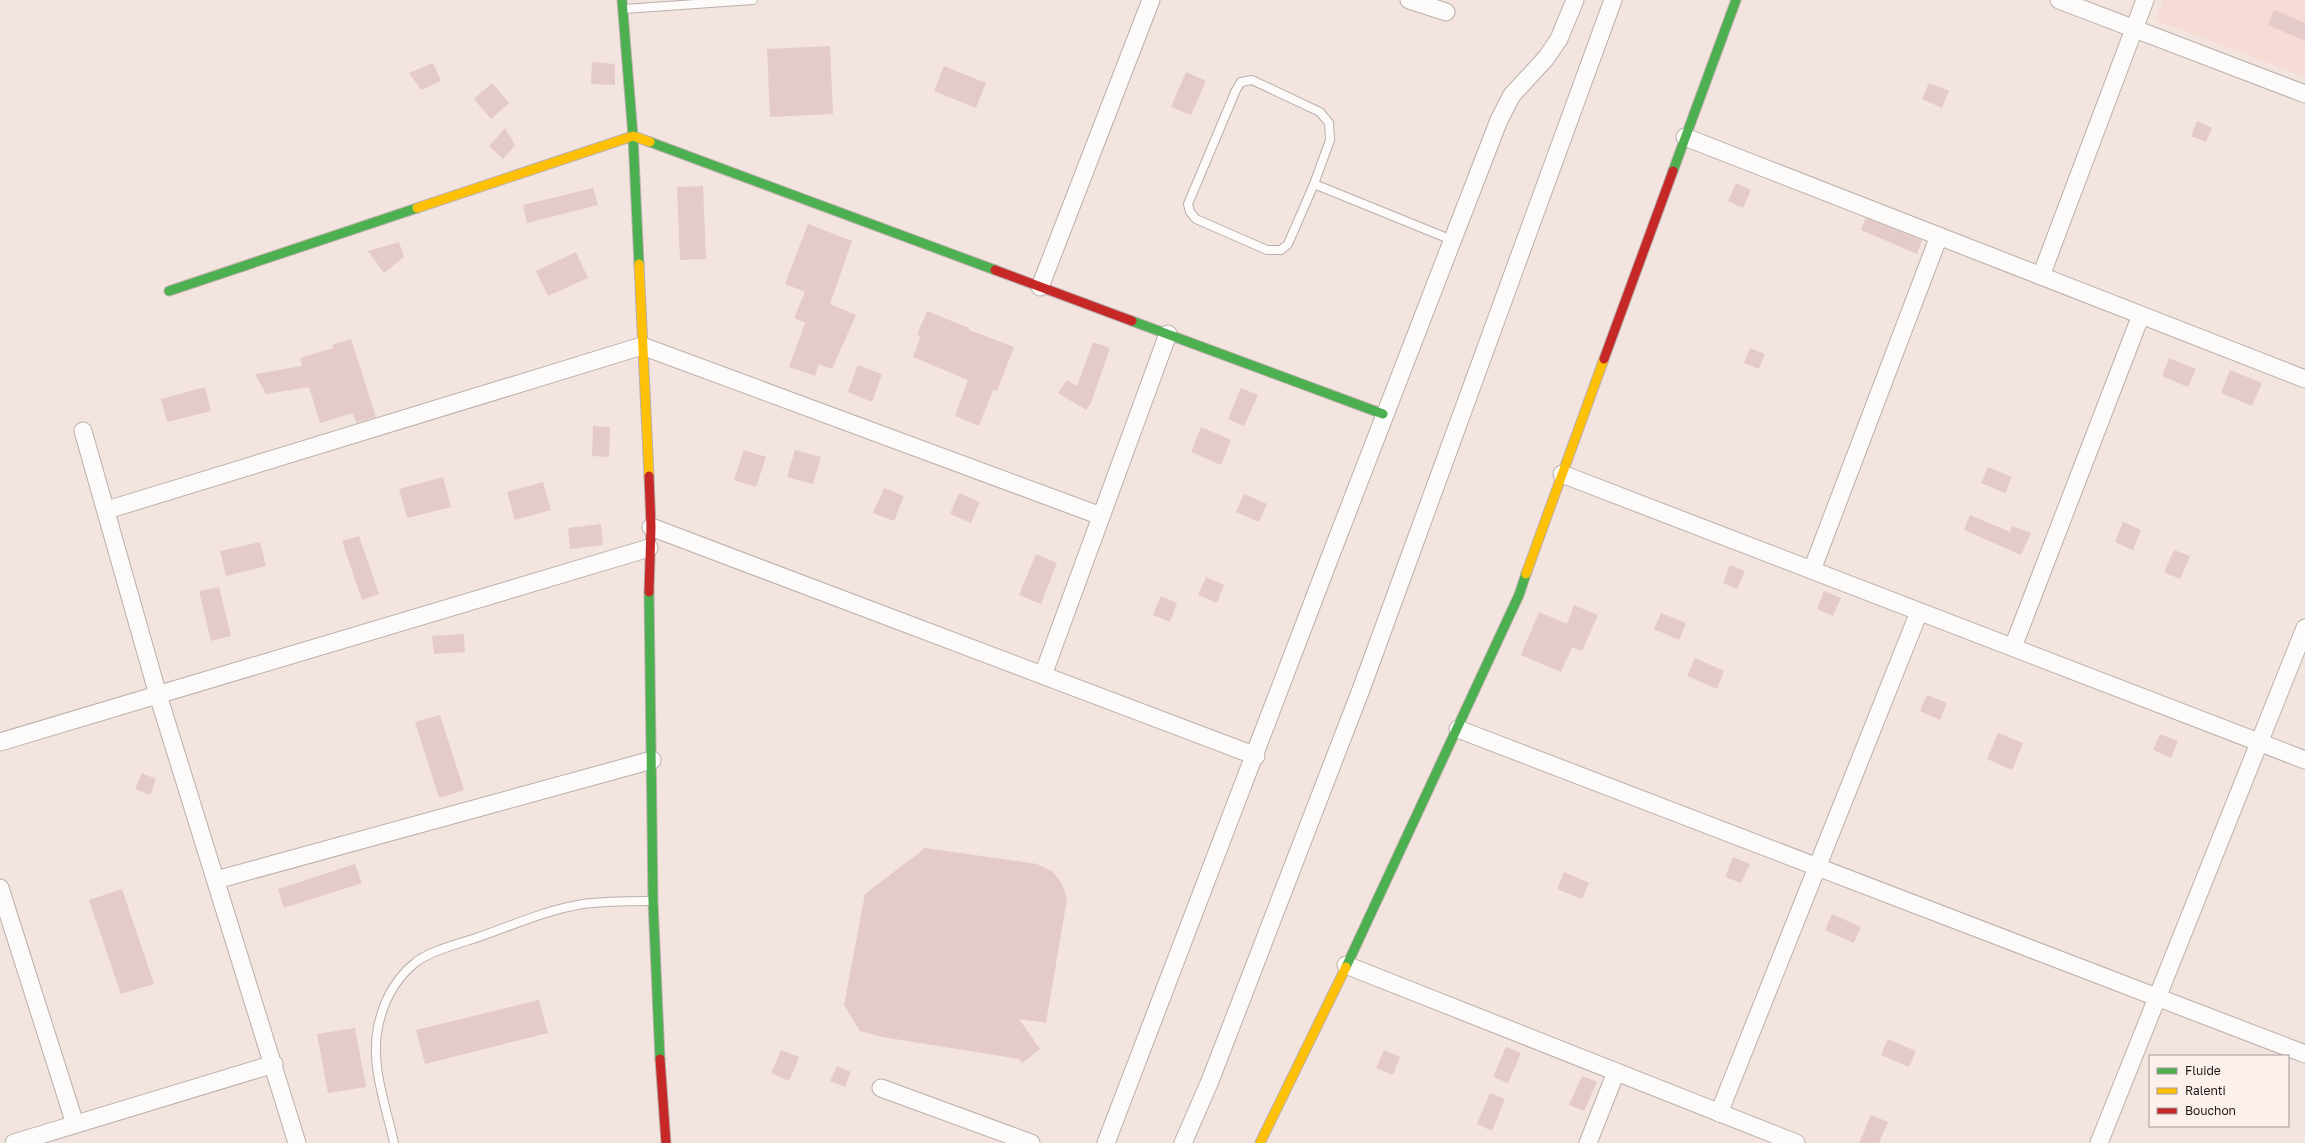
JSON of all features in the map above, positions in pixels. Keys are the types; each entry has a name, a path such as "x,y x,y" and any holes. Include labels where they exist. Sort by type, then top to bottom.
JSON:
{"street":[{"path":"1040,287 1151,0"},
{"path":"1409,0 1446,12"},
{"path":"1106,1143 1256,756 1383,414 1499,120 1512,95 1546,58 1559,39 1575,0"},
{"path":"1183,1143 1210,1081 1362,687 1613,0"},
{"path":"1260,1143 1324,1015 1519,595 1736,0"},
{"path":"2059,0 2305,94"},
{"path":"2041,276 2144,0"},
{"path":"622,5 633,136 651,527 649,548 653,901 662,1107 666,1143"},
{"path":"169,291 633,136 1383,414"},
{"path":"1685,137 2305,379"},
{"path":"1812,570 1938,236"},
{"path":"2013,647 2141,315"},
{"path":"1043,676 1168,334"},
{"path":"107,510 642,346 1101,516"},
{"path":"83,431 107,510 158,695 274,1064 297,1143"},
{"path":"1562,474 2305,760"},
{"path":"651,527 1256,756"},
{"path":"0,742 649,548"},
{"path":"1719,1113 1920,612"},
{"path":"2099,1143 2305,628"},
{"path":"1458,729 2305,1054"},
{"path":"216,880 652,760"},
{"path":"0,888 75,1124"},
{"path":"1346,965 1796,1143"},
{"path":"14,1143 274,1064"},
{"path":"1588,1143 1616,1072"},
{"path":"881,1088 1031,1143"},
{"path":"656,1128 662,1107"}],"lane":[{"path":"622,5 753,0"},
{"path":"1246,80 1252,80 1320,112 1330,123 1330,140 1314,184 1288,244 1281,250 1267,250 1196,219 1190,212 1188,204 1236,90 1240,82 1246,80"},
{"path":"1314,184 1452,240"},
{"path":"394,1143 378,1073 375,1051 378,1027 386,1001 400,978 416,962 454,945 562,909 611,901 653,901"}],"shaded area":[{"path":"2163,0 2305,0 2305,77 2155,20"}],"building":[{"path":"2274,10 2305,23 2305,41 2268,25"},
{"path":"830,46 833,114 770,117 767,49"},
{"path":"592,62 615,64 615,85 591,84"},
{"path":"433,63 441,81 421,90 409,73"},
{"path":"944,66 986,83 976,108 934,91"},
{"path":"1186,72 1206,81 1191,115 1171,107"},
{"path":"492,83 509,103 491,119 474,99"},
{"path":"1929,83 1949,91 1942,108 1922,99"},
{"path":"2197,121 2212,128 2206,142 2191,136"},
{"path":"505,128 515,145 503,159 489,146"},
{"path":"1736,183 1751,190 1743,208 1728,201"},
{"path":"703,186 706,259 680,260 677,187"},
{"path":"593,188 598,205 527,223 523,205"},
{"path":"1866,218 1922,240 1917,254 1861,230"},
{"path":"808,224 852,241 830,304 856,315 832,369 819,364 815,376 789,367 805,323 794,318 805,292 785,284"},
{"path":"399,242 404,257 384,273 368,251"},
{"path":"576,252 588,278 548,296 536,271"},
{"path":"927,311 969,328 969,330 1014,347 997,391 993,390 979,426 955,416 968,380 913,357 921,336 917,335"},
{"path":"351,339 376,417 356,423 353,413 320,423 309,387 266,394 255,374 302,366 300,358 333,348 332,345"},
{"path":"1093,342 1110,348 1091,403 1086,410 1058,393 1067,380 1077,386"},
{"path":"1750,348 1765,354 1759,369 1744,363"},
{"path":"2169,358 2196,369 2188,387 2162,376"},
{"path":"858,365 882,374 872,402 848,392"},
{"path":"2230,370 2262,383 2252,406 2221,393"},
{"path":"205,387 211,411 167,422 161,399"},
{"path":"1241,388 1258,395 1244,426 1228,419"},
{"path":"593,426 610,427 609,457 592,456"},
{"path":"1201,427 1231,440 1221,465 1191,452"},
{"path":"744,450 766,457 756,487 734,480"},
{"path":"795,450 821,457 813,484 787,477"},
{"path":"1988,467 2012,477 2005,493 1981,483"},
{"path":"443,477 451,507 407,518 399,489"},
{"path":"543,482 551,510 515,520 507,492"},
{"path":"884,488 904,496 894,521 873,513"},
{"path":"959,493 980,502 971,523 950,514"},
{"path":"1244,494 1267,504 1259,522 1236,512"},
{"path":"1970,515 2010,532 2012,526 2031,533 2021,555 1964,530"},
{"path":"2123,522 2141,530 2133,550 2115,542"},
{"path":"601,524 603,545 570,549 568,528"},
{"path":"359,536 379,594 362,600 342,541"},
{"path":"260,542 266,566 226,576 220,551"},
{"path":"2174,550 2190,556 2180,579 2164,572"},
{"path":"1036,554 1057,563 1041,604 1019,595"},
{"path":"1730,565 1745,571 1737,589 1723,583"},
{"path":"1206,577 1224,585 1217,603 1198,595"},
{"path":"219,587 231,636 211,641 199,591"},
{"path":"1824,591 1841,598 1833,616 1817,609"},
{"path":"1161,596 1177,603 1170,622 1153,615"},
{"path":"1574,605 1598,615 1582,651 1572,647 1561,672 1521,655 1539,612 1567,624"},
{"path":"1661,613 1686,623 1679,640 1654,629"},
{"path":"464,634 465,652 434,654 432,636"},
{"path":"1695,658 1724,671 1717,689 1687,676"},
{"path":"1927,695 1947,703 1940,720 1920,711"},
{"path":"440,715 464,790 439,798 415,722"},
{"path":"1998,733 2023,743 2012,770 1987,759"},
{"path":"2160,734 2178,741 2171,758 2153,750"},
{"path":"142,773 156,779 150,795 135,789"},
{"path":"925,848 1037,864 1053,872 1062,884 1067,899 1046,1023 1019,1019 1040,1049 1022,1063 1019,1059 882,1037 860,1031 844,1005 865,894"},
{"path":"1733,857 1750,864 1741,883 1725,877"},
{"path":"355,864 362,883 284,908 278,889"},
{"path":"1564,872 1589,883 1582,899 1557,889"},
{"path":"122,889 154,984 121,994 89,900"},
{"path":"1832,914 1861,927 1854,943 1825,930"},
{"path":"539,1000 548,1033 425,1064 416,1030"},
{"path":"355,1028 366,1087 328,1093 317,1034"},
{"path":"1888,1039 1916,1051 1909,1067 1881,1055"},
{"path":"1506,1047 1521,1053 1508,1083 1493,1077"},
{"path":"781,1050 799,1057 789,1081 771,1073"},
{"path":"1384,1050 1400,1057 1393,1075 1376,1068"},
{"path":"837,1066 851,1072 845,1087 830,1081"},
{"path":"1582,1076 1597,1082 1584,1111 1569,1105"},
{"path":"1490,1093 1505,1099 1492,1131 1477,1124"},
{"path":"1871,1115 1888,1122 1879,1143 1859,1143"}],"traffic: fast":[{"path":"622,0 633,136 639,264"},
{"path":"1673,171 1736,0"},
{"path":"650,142 995,270"},
{"path":"169,291 417,208"},
{"path":"1132,321 1383,414"},
{"path":"1346,967 1519,595 1526,574"},
{"path":"649,592 653,901 660,1059"}],"traffic: slow":[{"path":"417,208 633,136 650,142"},
{"path":"639,264 649,476"},
{"path":"1526,574 1604,359"},
{"path":"1260,1143 1346,967"}],"traffic: jam":[{"path":"1604,359 1673,171"},
{"path":"995,270 1132,321"},
{"path":"649,476 651,527 649,592"},
{"path":"660,1059 666,1143"}]}
